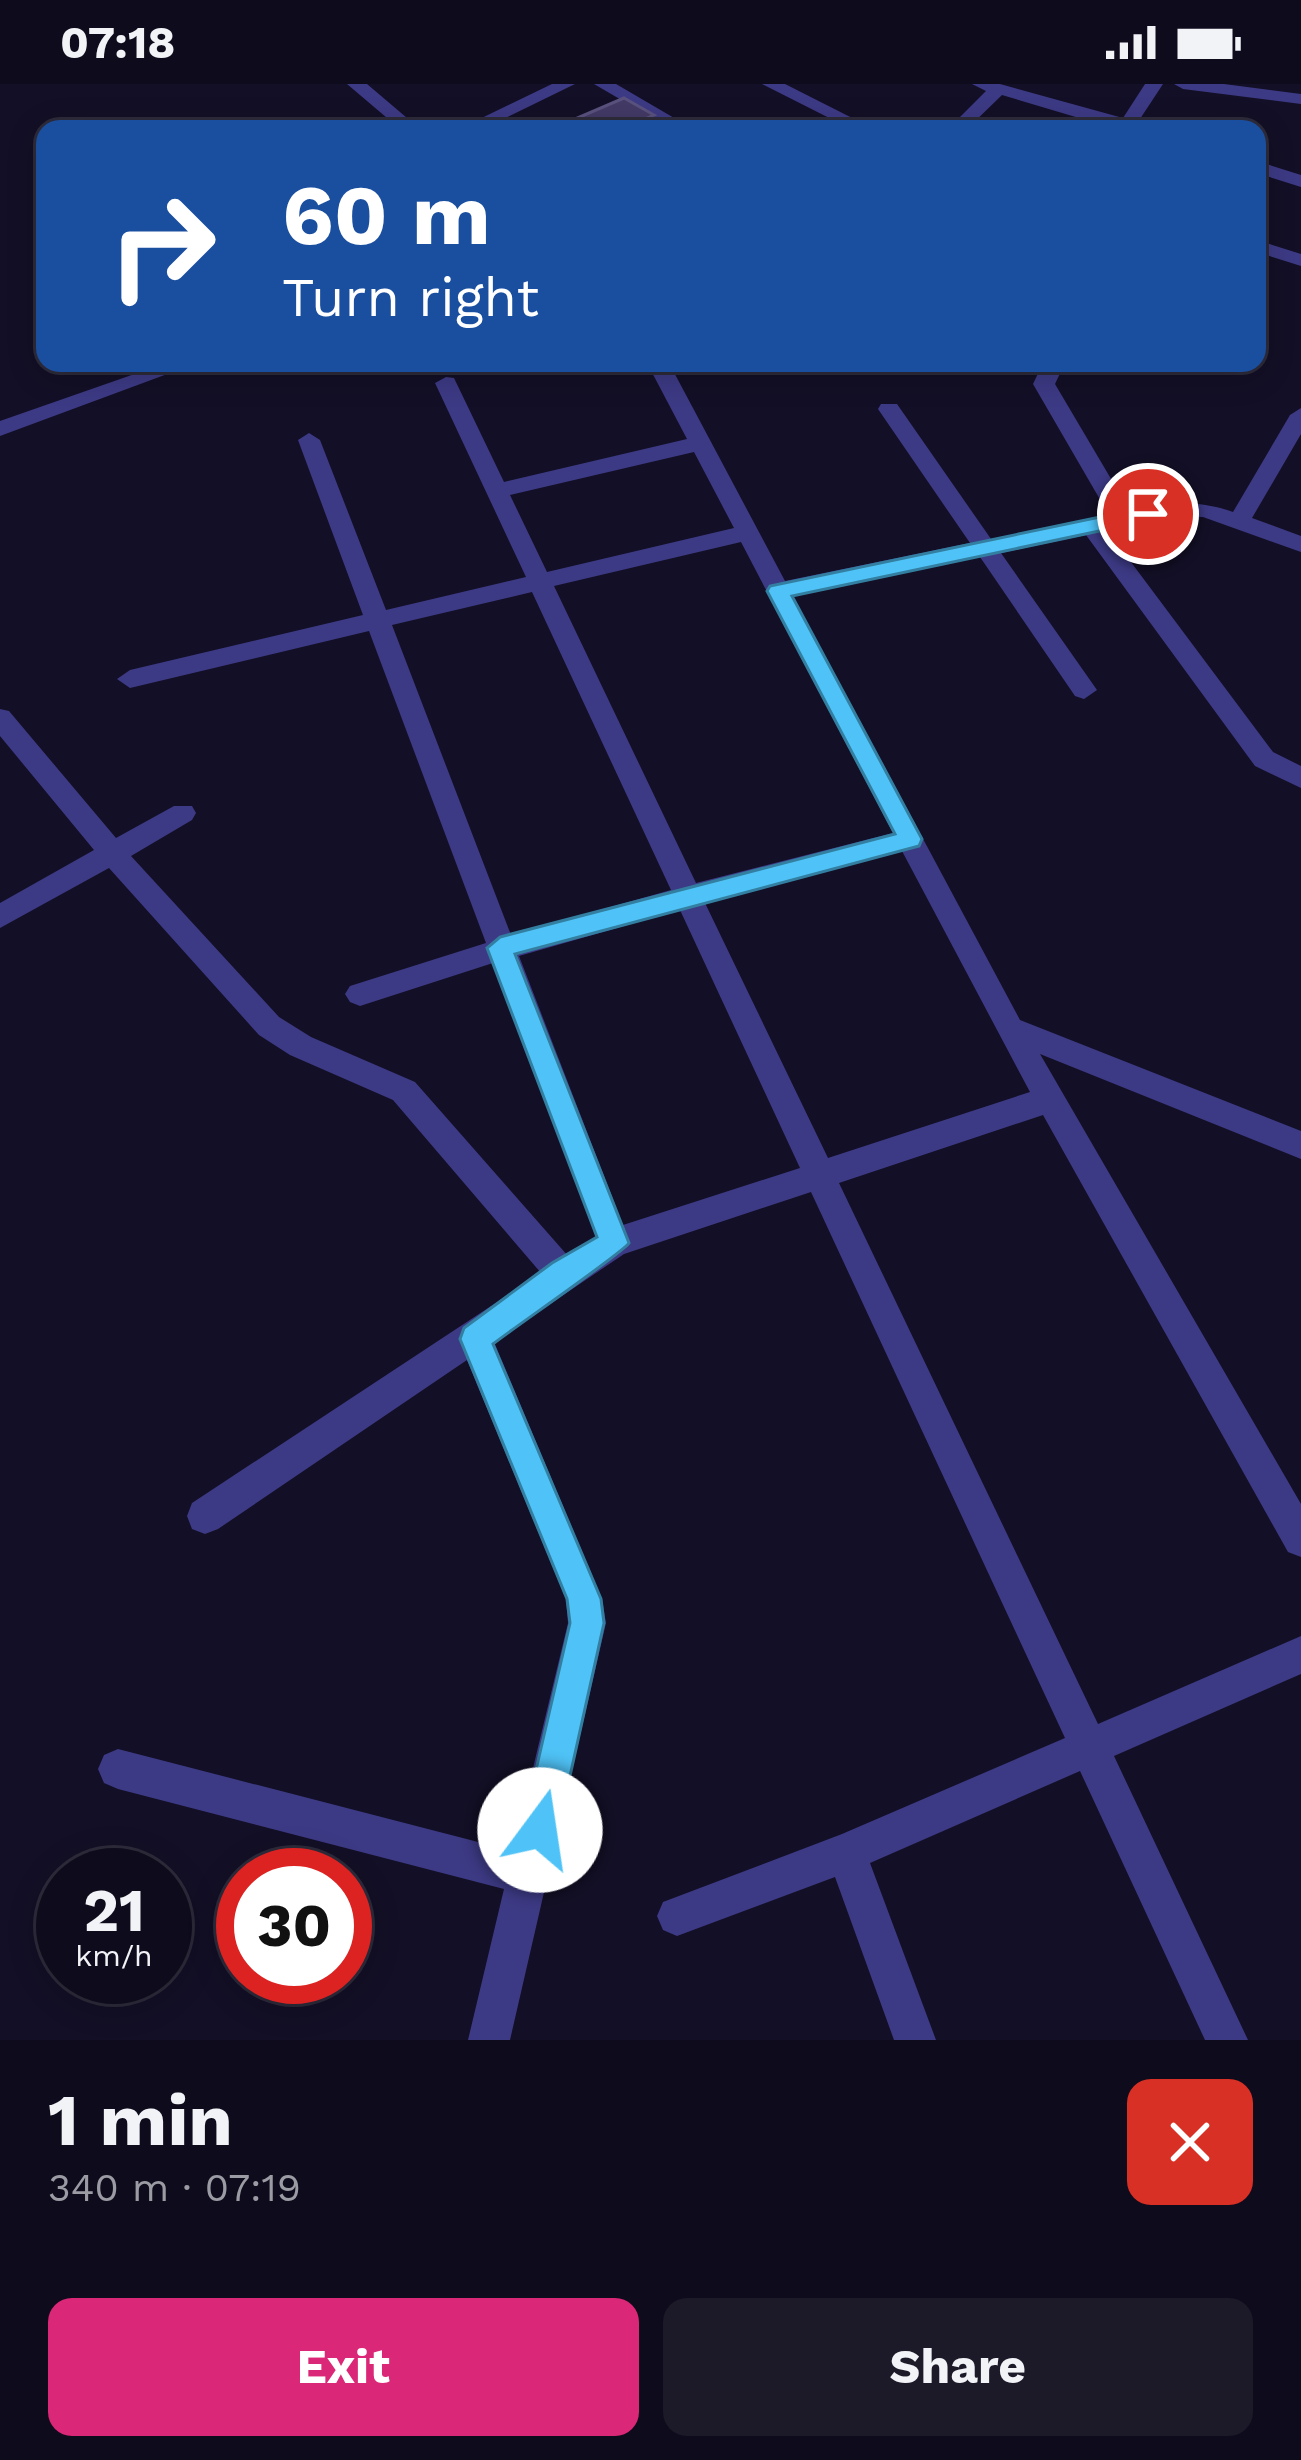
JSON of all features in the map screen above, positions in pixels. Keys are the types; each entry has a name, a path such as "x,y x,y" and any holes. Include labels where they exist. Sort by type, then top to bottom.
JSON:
{"street":[{"path":"356,84 400,120"},
{"path":"488,120 566,84"},
{"path":"603,84 668,120"},
{"path":"771,84 846,120"},
{"path":"1136,120 1154,84"},
{"path":"1183,84 1301,100"},
{"path":"964,120 990,87 1104,120"},
{"path":"1266,170 1301,181"},
{"path":"1266,249 1301,260"},
{"path":"0,429 161,372"},
{"path":"669,372 701,443 1010,1029 1301,1539"},
{"path":"1050,372 1044,384 1124,519"},
{"path":"446,383 1227,2040"},
{"path":"889,409 1084,690"},
{"path":"1238,522 1301,415"},
{"path":"309,440 614,1243"},
{"path":"496,491 701,443"},
{"path":"778,591 1187,508 1301,544"},
{"path":"1090,525 1264,759 1301,778"},
{"path":"130,680 750,532"},
{"path":"0,718 112,854 283,1038 372,1072 404,1091 562,1273"},
{"path":"0,917 183,813"},
{"path":"361,994 685,895 910,839"},
{"path":"1010,1029 1301,1144"},
{"path":"205,1516 475,1339 562,1273 614,1243 1049,1099"},
{"path":"475,1339 584,1599 587,1623 489,2040"},
{"path":"677,1916 846,1852 1301,1655"},
{"path":"118,1769 529,1875"},
{"path":"846,1852 915,2040"}],"building":[{"path":"624,98 654,115 643,120 573,120"}],"route":[{"path":"540,1830 584,1648 584,1599 475,1339 562,1273 614,1243 500,948 685,895 910,839 778,591 1148,514"}]}
